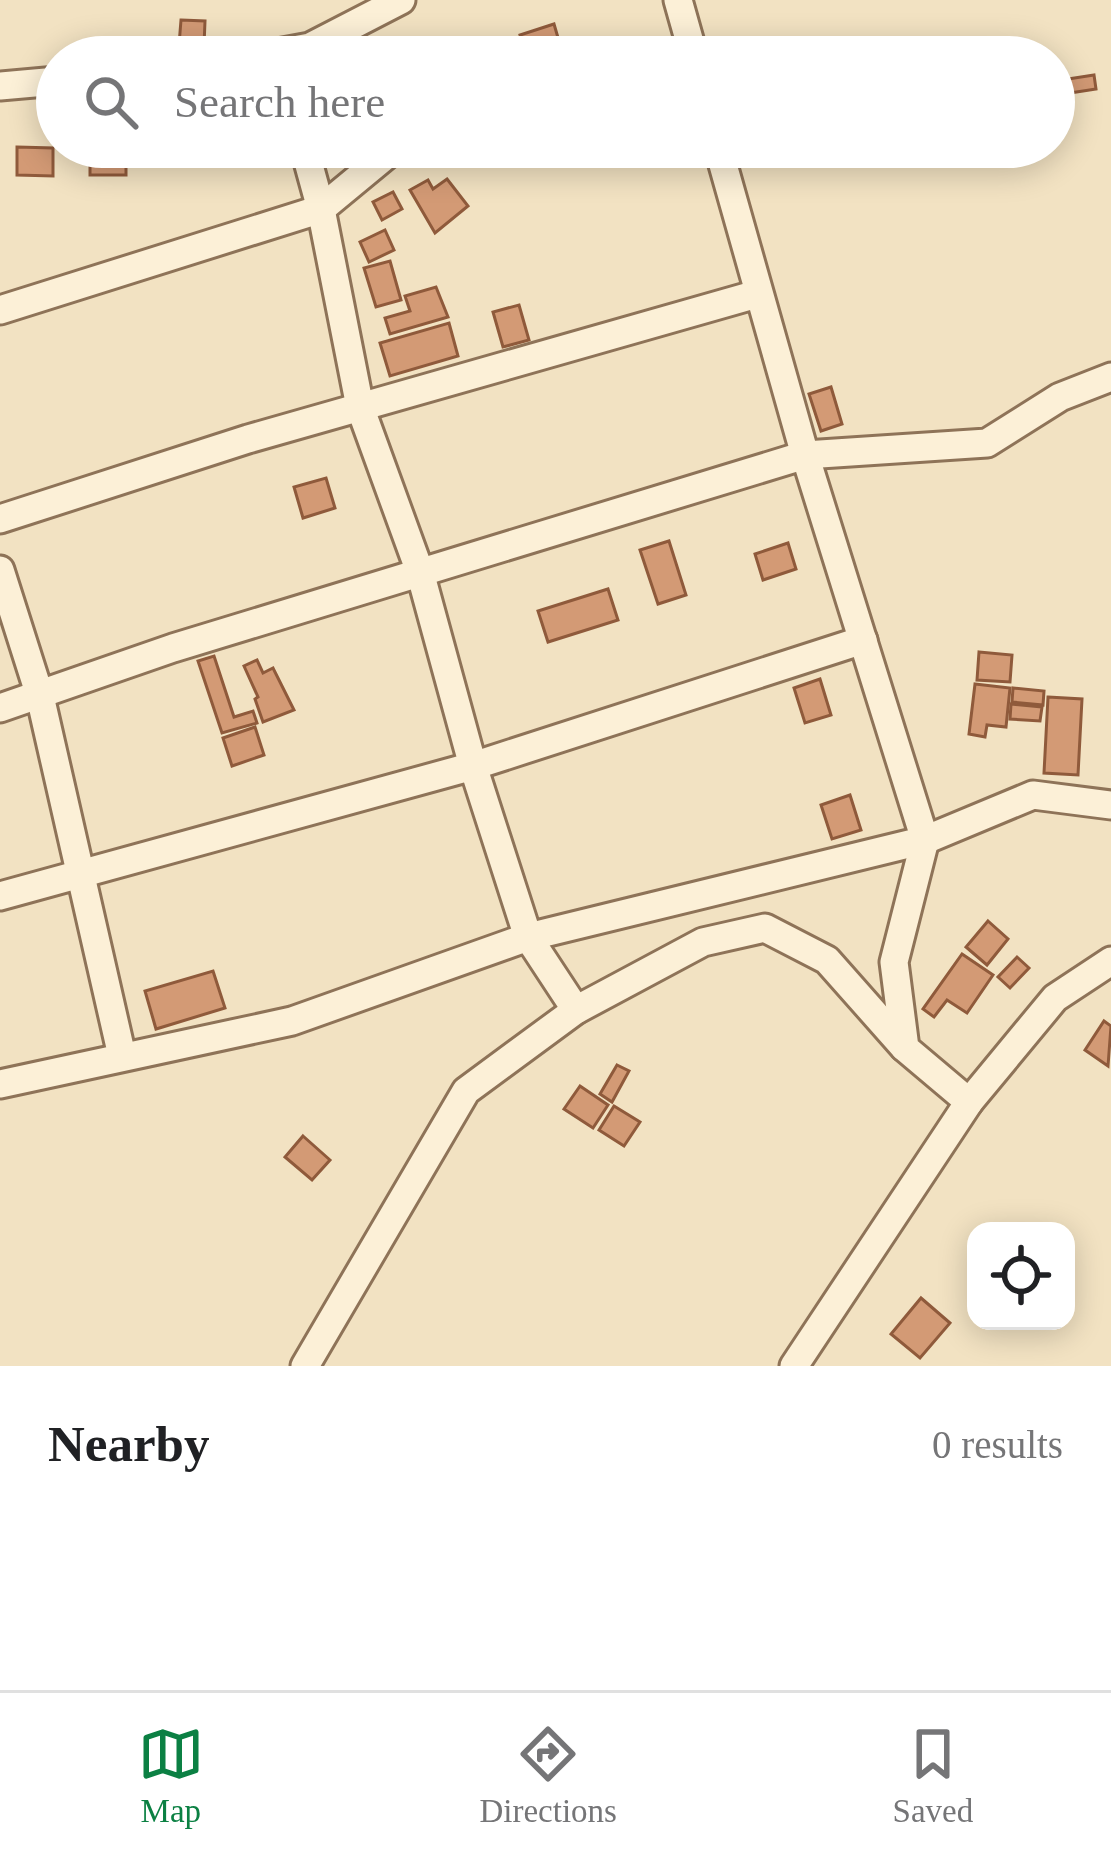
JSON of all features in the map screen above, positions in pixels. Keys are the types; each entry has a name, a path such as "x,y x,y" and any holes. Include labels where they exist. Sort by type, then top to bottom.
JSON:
{"street":[{"path":"678,0 688,36"},
{"path":"333,36 403,2"},
{"path":"0,86 36,83"},
{"path":"310,168 360,407 420,572 473,766 528,937 575,1010"},
{"path":"0,310 321,209 371,168"},
{"path":"724,168 805,455 925,840 894,962 905,1048"},
{"path":"0,519 360,407 757,294"},
{"path":"0,708 173,648 805,455 987,443 1060,397 1111,376"},
{"path":"0,571 40,696 77,875 122,1056"},
{"path":"0,896 473,766 863,640"},
{"path":"0,1084 292,1021 528,937 925,840 1033,795 1111,805"},
{"path":"305,1366 466,1091 575,1010 703,942 765,928 827,960 905,1048 969,1102"},
{"path":"794,1366 969,1102 1055,998 1111,961"}],"building":[{"path":"181,20 205,21 204,36 180,36"},
{"path":"554,24 558,36 520,36"},
{"path":"1094,75 1096,89 1075,92 1075,78"},
{"path":"17,147 36,148 36,168 53,168 53,176 17,175"},
{"path":"90,168 126,168 126,175 90,175"},
{"path":"447,179 468,206 435,233 410,190 428,180 433,189"},
{"path":"393,192 402,209 382,220 373,202"},
{"path":"385,230 394,250 369,262 360,242"},
{"path":"390,261 401,300 376,307 364,268"},
{"path":"436,287 448,317 390,334 385,318 410,311 405,296"},
{"path":"519,305 529,340 503,347 493,312"},
{"path":"449,323 458,356 390,376 380,343"},
{"path":"831,387 842,424 821,431 809,394"},
{"path":"326,478 335,508 303,518 294,487"},
{"path":"669,541 686,595 658,604 640,550"},
{"path":"788,543 796,569 763,580 755,554"},
{"path":"608,589 618,620 548,642 538,611"},
{"path":"979,652 1012,655 1010,682 977,680"},
{"path":"214,656 234,717 253,711 257,723 222,733 198,661"},
{"path":"257,660 263,673 273,668 294,710 263,722 244,666"},
{"path":"820,679 831,715 805,723 794,688"},
{"path":"975,684 1010,688 1006,727 987,725 985,737 969,734"},
{"path":"1013,688 1044,691 1043,705 1012,702"},
{"path":"1048,697 1082,699 1078,775 1044,773"},
{"path":"1011,704 1042,707 1040,721 1010,719"},
{"path":"255,727 264,755 232,766 223,738"},
{"path":"850,795 861,830 832,839 821,805"},
{"path":"988,921 1008,939 987,965 966,947"},
{"path":"962,954 993,975 967,1013 947,1000 934,1017 923,1009"},
{"path":"1017,957 1029,968 1010,988 998,977"},
{"path":"213,971 225,1008 156,1029 145,991"},
{"path":"1104,1021 1111,1026 1108,1066 1085,1050"},
{"path":"617,1065 629,1071 612,1102 600,1094"},
{"path":"580,1086 608,1105 593,1128 564,1109"},
{"path":"614,1106 640,1122 624,1146 599,1130"},
{"path":"303,1136 330,1160 312,1180 285,1157"},
{"path":"921,1298 950,1323 920,1358 891,1334"}]}
